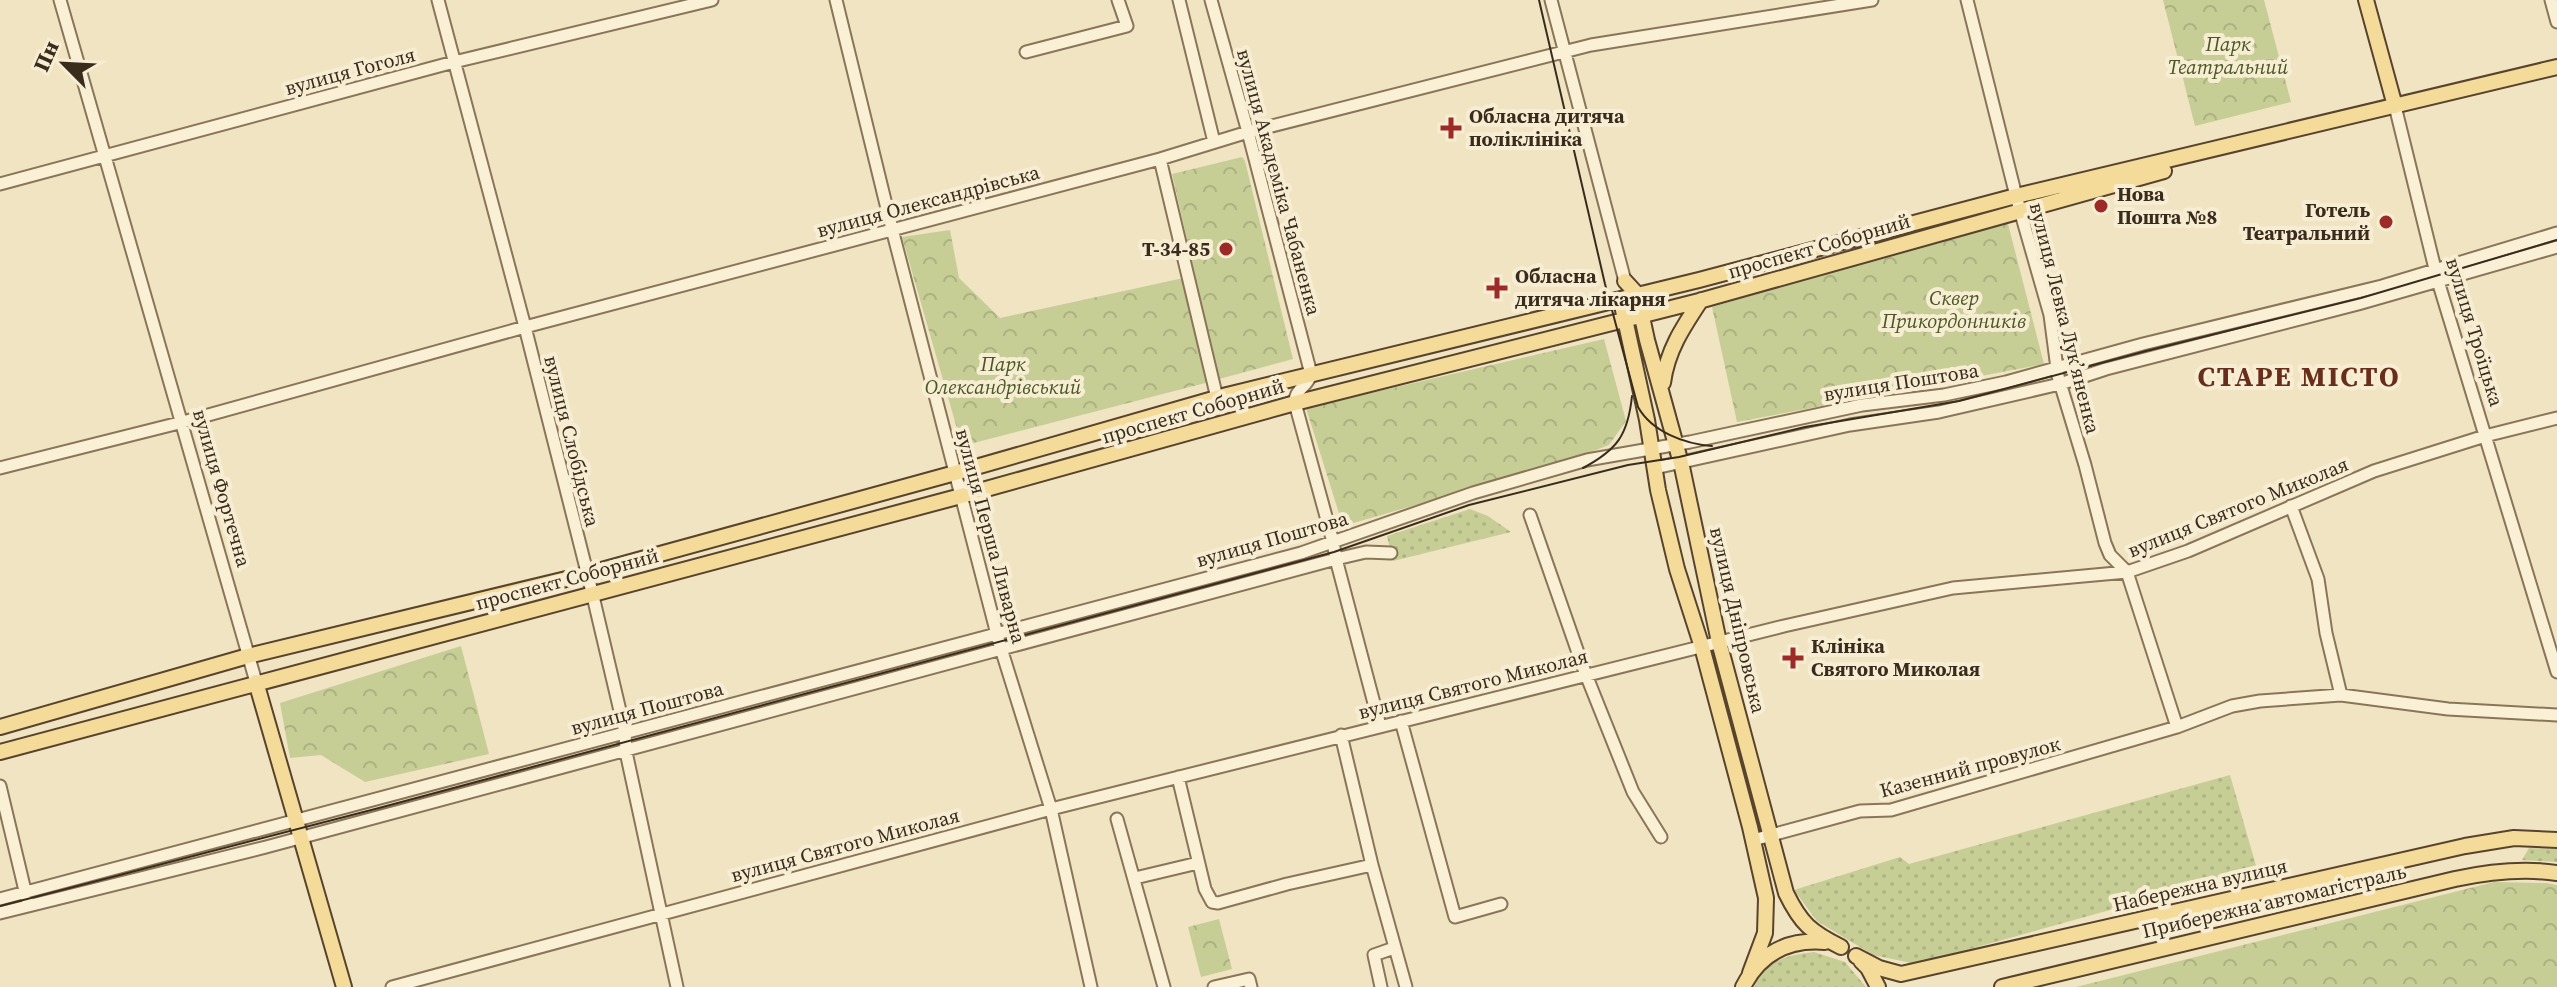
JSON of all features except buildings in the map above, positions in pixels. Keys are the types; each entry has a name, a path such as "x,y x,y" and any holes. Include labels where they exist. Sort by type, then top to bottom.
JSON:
{"main road":[{"name":"вулиця Троїцька","path":"2366,0 2395,106"},
{"name":"проспект Соборний","path":"0,727 248,656 587,574 1217,398 1621,297 2018,204 2557,67"},
{"name":"проспект Соборний","path":"0,752 961,496 1295,403 1701,300 2018,204"},
{"name":"вулиця Дніпровська","path":"1625,281 1637,294 1680,462 1719,642 1786,893 1799,919 1808,929 1841,947"},
{"name":"вулиця Дніпровська","path":"1625,281 1621,297 1656,479 1677,569 1702,647 1766,898 1761,948 1750,973"},
{"path":"1662,392 1665,364 1701,300"},
{"name":"вулиця Фортечна","path":"256,682 344,987"},
{"name":"Набережна вулиця","path":"1856,956 1879,968 1901,974 2465,846 2514,838 2557,840"},
{"name":"Прибережна автомагістраль","path":"2002,987 2484,873 2557,873"},
{"path":"1743,987 1762,959 1776,950 1792,943 1817,942 1841,947 1856,956 1868,968 1878,987"}],"street":[{"name":"вулиця Фортечна","path":"60,0 256,682"},
{"name":"вулиця Слобідська","path":"438,0 592,592 625,732 626,752 677,987"},
{"name":"вулиця Гоголя","path":"0,184 454,62 712,0"},
{"name":"вулиця Перша Ливарна","path":"836,0 1001,649 1051,809 1091,987"},
{"path":"1026,52 1127,26 1118,0"},
{"path":"1179,0 1214,142"},
{"name":"вулиця Академіка Чабаненка","path":"1211,0 1311,374"},
{"name":"вулиця Дніпровська","path":"1551,0 1625,281"},
{"name":"вулиця Олександрівська","path":"0,468 183,422 525,327 1160,159 1248,132 1565,52 1872,0"},
{"name":"вулиця Левка Лукʼяненка","path":"1967,0 2018,204 2050,315 2060,384 2105,543 2110,555 2127,572 2177,727"},
{"path":"2551,0 2557,22"},
{"name":"вулиця Троїцька","path":"2395,106 2436,276 2557,672"},
{"path":"1160,159 1217,398"},
{"name":"вулиця Поштова","path":"1655,468 1850,425 1939,412 2060,384 2106,369 2214,343 2436,276 2557,233"},
{"name":"вулиця Поштова","path":"0,899 1301,553 1473,493 1587,460 1862,405 1944,395 2058,368 2156,340 2557,247"},
{"path":"1311,374 1308,383 1296,393 1295,403 1380,726"},
{"name":"вулиця Святого Миколая","path":"392,987 1051,809 1719,642 1953,588 2127,572 2188,551 2374,471 2485,436 2557,418"},
{"path":"2291,506 2318,579 2326,633 2341,695"},
{"path":"1530,515 1586,675 1633,792 1661,837"},
{"name":"вулиця Поштова","path":"0,913 626,752 1336,559 1366,552 1391,553"},
{"name":"Казенний провулок","path":"1753,840 1860,811 1891,810 2177,727 2232,706 2260,701 2341,695 2448,709 2557,715"},
{"path":"1401,721 1455,917 1501,904"},
{"path":"1341,735 1372,865 1406,987"},
{"path":"1178,777 1208,899 1218,903 1372,865"},
{"path":"0,786 30,906"},
{"path":"1117,819 1164,987"},
{"path":"1135,878 1198,863"},
{"path":"1381,987 1374,955 1394,948"},
{"path":"1214,987 1249,979 1251,987"}],"green space":[{"name":"Парк Театральний","path":"2163,0 2264,0 2291,102 2195,126"},
{"path":"1242,157 1293,359 1219,379 1172,174"},
{"name":"Сквер Прикордонників","path":"2007,220 2044,364 1737,422 1712,307"},
{"name":"Парк Олександрівський","path":"950,230 959,278 1000,318 1188,277 1213,381 962,446 902,237"},
{"path":"1604,339 1626,421 1609,445 1565,462 1343,526 1306,408"},
{"path":"1470,509 1488,516 1511,532 1393,561 1387,536"},
{"path":"461,646 489,754 365,782 321,755 290,758 280,703"},
{"path":"2230,775 2257,869 1916,964 1873,955 1817,921 1794,890 1900,857 1909,864"},
{"path":"2529,848 2557,849 2557,862 2522,860"},
{"path":"2494,882 2557,885 2557,987 2076,987"},
{"path":"1219,919 1232,969 1201,977 1188,927"},
{"path":"1814,952 1845,962 1866,987 1754,987 1765,970 1778,960"}],"tram line":[{"path":"1539,0 1605,284 1638,407 1660,430 1691,443 1712,446"},
{"path":"0,906 379,808 1334,552 1469,505 1628,465 1679,457 1805,427 1959,401 2361,298 2557,240"},
{"path":"1583,468 1604,455 1619,440 1632,396"}],"place":[{"name":"Обласна дитяча поліклініка","path":"1451,128"},
{"name":"Нова Пошта №8","path":"2101,206"},
{"name":"Готель Театральний","path":"2386,222"},
{"name":"Т-34-85","path":"1226,249"},
{"name":"Обласна дитяча лікарня","path":"1497,288"},
{"name":"Клініка Святого Миколая","path":"1793,658"}],"district":[{"name":"СТАРЕ МІСТО","path":"2299,376"}]}
